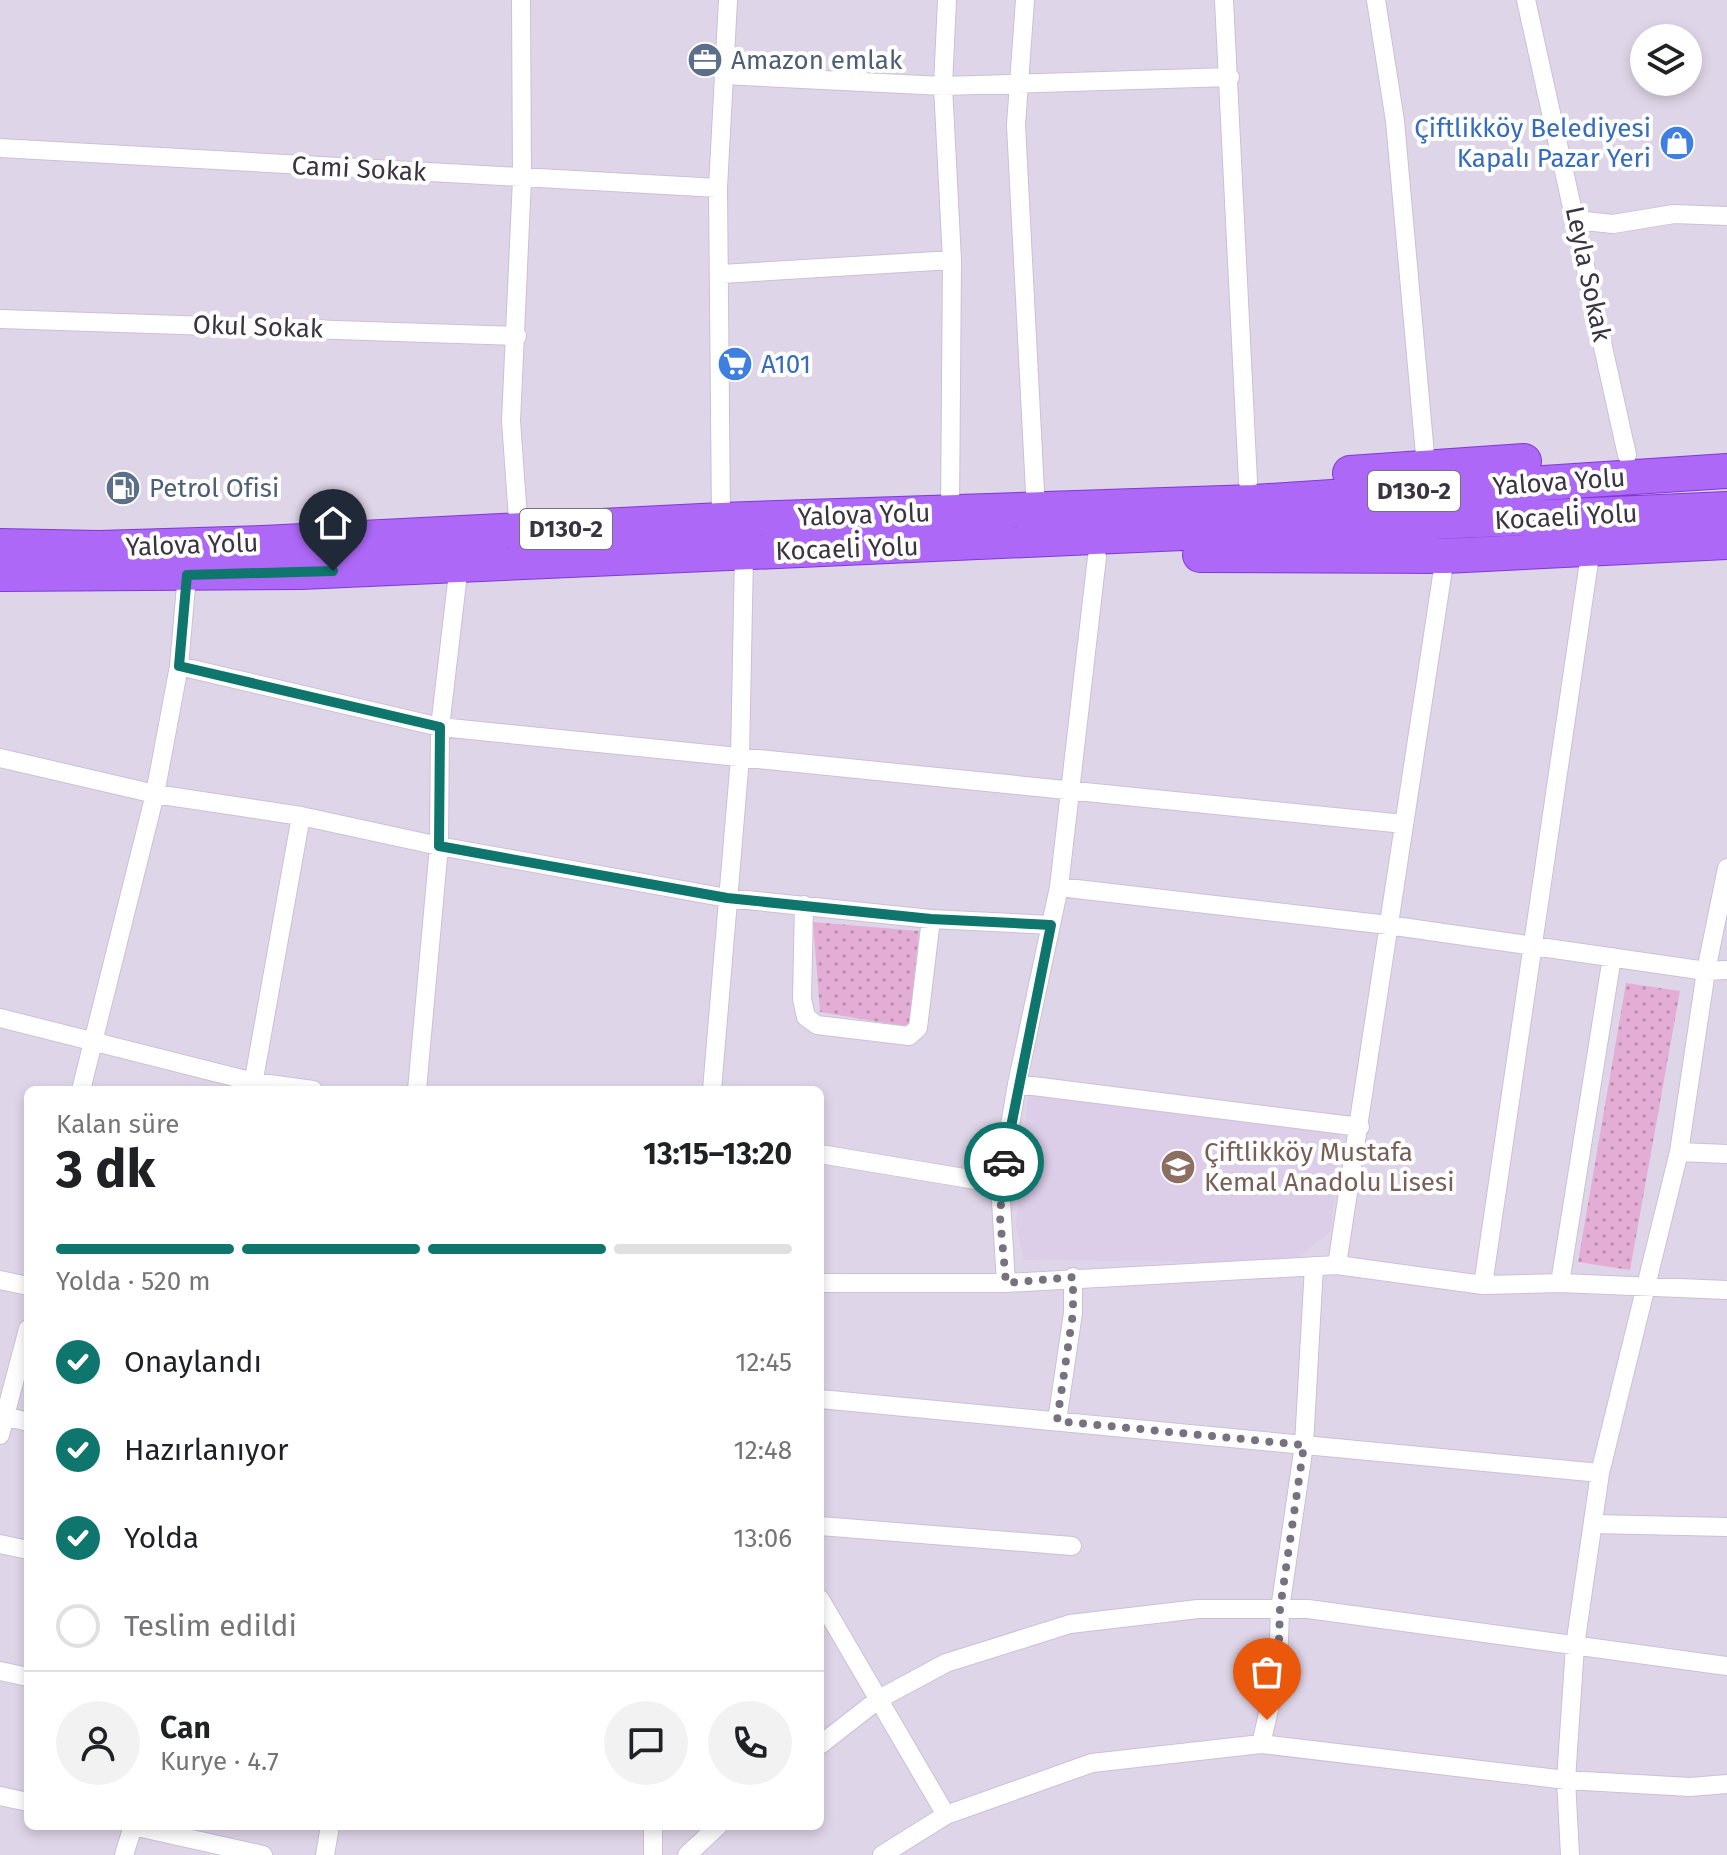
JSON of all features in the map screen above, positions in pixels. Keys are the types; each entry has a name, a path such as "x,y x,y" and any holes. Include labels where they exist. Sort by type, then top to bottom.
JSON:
{"highway":[{"path":"1132,504 1248,482 1426,466 1727,451"},
{"name":"Yalova Yolu","path":"0,546 99,548 519,532 721,520 1254,502 1711,472"},
{"name":"Kocaeli̇ Yolu","path":"0,574 187,575 459,565 1710,510"},
{"path":"913,546 1042,558 1445,556 1727,542"}],"street":[{"path":"519,532 511,421 522,179 521,0"},
{"path":"721,520 718,188 728,0"},
{"path":"947,0 943,86 952,260 950,512"},
{"path":"1025,0 1016,125 1036,511"},
{"path":"1224,0 1248,482"},
{"path":"1376,0 1395,121 1426,466"},
{"name":"Leyla Sokak","path":"1526,0 1627,455"},
{"path":"723,75 943,86 1230,77"},
{"name":"Cami Sokak","path":"0,148 718,188"},
{"path":"1576,220 1613,224 1674,214 1727,216"},
{"path":"721,274 952,260"},
{"name":"Okul Sokak","path":"0,319 517,336"},
{"path":"1483,1285 1591,548"},
{"path":"712,1086 740,758 744,554"},
{"path":"1337,1265 1349,1169 1360,1127 1445,556"},
{"path":"1006,1283 1000,1184 1017,1084 1059,887 1097,557"},
{"path":"417,1086 439,846 440,727 459,565"},
{"path":"82,1086 155,794 179,666 187,575"},
{"path":"179,666 440,727 1404,824"},
{"path":"0,758 155,794 301,816 439,846 727,898 931,919 1051,925"},
{"path":"0,1018 253,1086 301,816"},
{"path":"1570,1855 1566,1780 1575,1646 1600,1473 1679,1152 1706,971 1727,868"},
{"path":"1059,887 1388,925 1706,971 1727,970"},
{"path":"804,905 802,999 806,1017 817,1025 909,1036 918,1028 931,919"},
{"path":"1560,1283 1612,957"},
{"path":"1017,1084 1360,1127"},
{"path":"1679,1152 1727,1154"},
{"path":"824,1155 1000,1184"},
{"path":"824,1283 1006,1283 1337,1265 1483,1285 1560,1283 1644,1289 1727,1290"},
{"path":"1261,1744 1278,1671 1280,1609 1304,1445 1314,1266"},
{"path":"1057,1421 1073,1313 1073,1277"},
{"path":"0,1280 24,1285"},
{"path":"24,1344 2,1426 24,1423"},
{"path":"824,1399 1600,1473"},
{"path":"1593,1524 1727,1527"},
{"path":"824,1526 1072,1546"},
{"path":"0,1544 24,1549"},
{"path":"824,1742 879,1699 946,1663 1070,1624 1198,1609 1308,1609 1727,1666"},
{"path":"826,1618 879,1699 946,1815"},
{"path":"0,1671 24,1676"},
{"path":"882,1855 946,1815 1092,1763 1261,1744 1566,1780 1690,1787 1727,1784"},
{"path":"0,1796 24,1801"},
{"path":"124,1855 132,1830"},
{"path":"151,1830 263,1855"},
{"path":"325,1855 329,1830"},
{"path":"653,1830 653,1855"},
{"path":"687,1855 714,1830"}],"shaded area":[{"path":"0,0 1727,0 1727,1855 0,1855"},
{"path":"813,922 919,931 909,1027 820,1012"},
{"path":"1626,983 1680,991 1630,1270 1578,1262"},
{"name":"Çiftlikköy Mustafa Kemal Anadolu Lisesi","path":"1028,1095 1340,1134 1331,1231 1291,1263 1024,1260 1016,1227"}],"way so far":[{"path":"1004,1162 1000,1217 1006,1283 1073,1277 1073,1313 1057,1421 1304,1445 1280,1609 1278,1671 1267,1720"}],"place":[{"name":"Amazon emlak","path":"705,60"},
{"name":"Çiftlikköy Belediyesi Kapalı Pazar Yeri","path":"1677,143"},
{"name":"A101","path":"735,364"},
{"name":"Petrol Ofisi","path":"123,488"},
{"name":"Çiftlikköy Mustafa Kemal Anadolu Lisesi","path":"1178,1167"}],"route":[{"path":"333,571 187,575 179,666 440,727 439,846 727,898 931,919 1051,925 1017,1084 1004,1162"}]}
